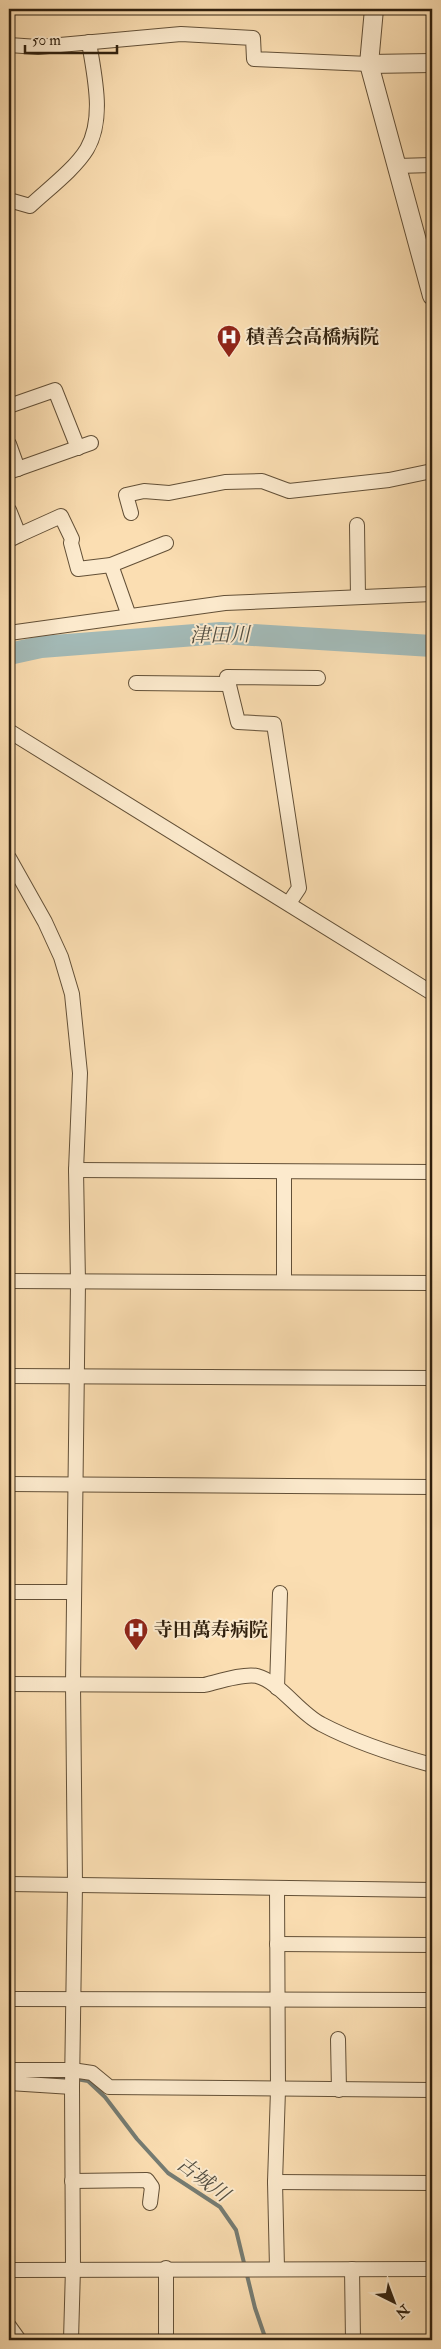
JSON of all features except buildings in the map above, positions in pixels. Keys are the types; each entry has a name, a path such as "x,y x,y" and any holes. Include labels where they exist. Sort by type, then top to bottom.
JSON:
{"street":[{"path":"374,9 369,64 432,296"},
{"path":"9,45 38,48 181,34 253,38 254,58 369,64 432,63"},
{"path":"9,200 30,206 88,148 96,123 96,88 89,42"},
{"path":"397,166 432,165"},
{"path":"9,406 55,390 84,445 13,470 9,444"},
{"path":"131,513 126,495 144,491 169,492 225,482 262,481 289,491 389,480 432,471"},
{"path":"9,510 14,538 62,516 72,539 70,544 78,569 111,566 166,543"},
{"path":"357,525 358,597"},
{"path":"111,566 129,616"},
{"path":"9,633 225,603 432,594"},
{"path":"136,683 227,676 318,678"},
{"path":"227,676 238,722 274,724 299,888 289,903"},
{"path":"9,731 432,993"},
{"path":"10,869 46,922 61,957 72,994 80,1072 76,1170 78,1282 73,1684 75,1884 71,2340"},
{"path":"76,1170 432,1172"},
{"path":"284,1172 284,1282"},
{"path":"9,1281 432,1283"},
{"path":"9,1376 432,1378"},
{"path":"9,1484 432,1487"},
{"path":"9,1592 74,1592"},
{"path":"277,1688 280,1593"},
{"path":"9,1684 204,1685 256,1676 277,1688 320,1724 396,1755 432,1765"},
{"path":"9,1884 432,1890"},
{"path":"277,1888 278,2090 275,2182 277,2268"},
{"path":"277,1944 432,1945"},
{"path":"9,1999 277,1998 432,2000"},
{"path":"338,2039 339,2090"},
{"path":"9,2070 72,2070 92,2073 109,2087 432,2090"},
{"path":"9,2083 72,2087"},
{"path":"72,2181 147,2180 152,2186 150,2203"},
{"path":"275,2182 432,2183"},
{"path":"9,2270 73,2268 432,2269"},
{"path":"166,2268 166,2340"},
{"path":"352,2269 353,2340"},
{"path":"9,2326 19,2340"}],"waterway":[{"name":"津田川","path":"9,654 41,647 221,633 432,646"},
{"name":"古城川","path":"36,2078 69,2079"},
{"name":"古城川","path":"76,2079 88,2081 105,2097 137,2139 168,2173 220,2207 236,2230 255,2308 266,2340"}],"place":[{"name":"積善会高橋病院","path":"229,358"},
{"name":"寺田萬寿病院","path":"136,1651"}]}
